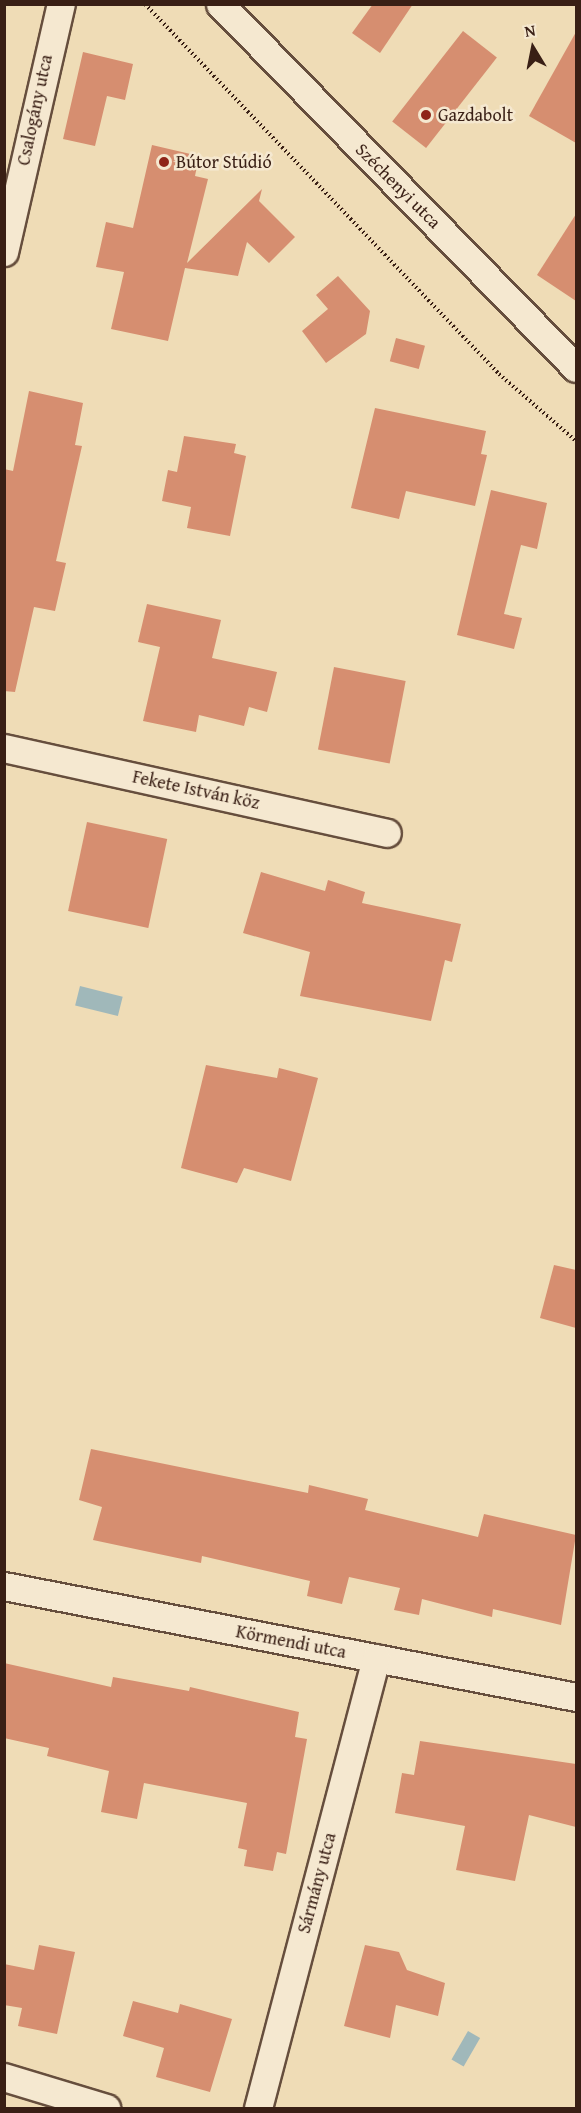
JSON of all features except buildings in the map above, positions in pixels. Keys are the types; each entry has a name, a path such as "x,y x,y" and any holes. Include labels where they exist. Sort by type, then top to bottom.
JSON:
{"street":[{"name":"Csalogány utca","path":"4,252 61,4"},
{"name":"Széchenyi utca","path":"220,4 576,368"},
{"name":"Fekete István köz","path":"4,748 387,833"},
{"name":"Körmendi utca","path":"4,1586 576,1697"},
{"name":"Sármány utca","path":"258,2109 376,1658"},
{"path":"4,2077 106,2109"}],"path":[{"path":"145,4 499,374 576,441"}],"water":[{"path":"80,986 123,997 118,1016 75,1005"},
{"path":"468,2031 480,2038 464,2067 452,2060"}],"place":[{"name":"Gazdabolt","path":"426,115"},
{"name":"Bútor Stúdió","path":"164,162"}]}
